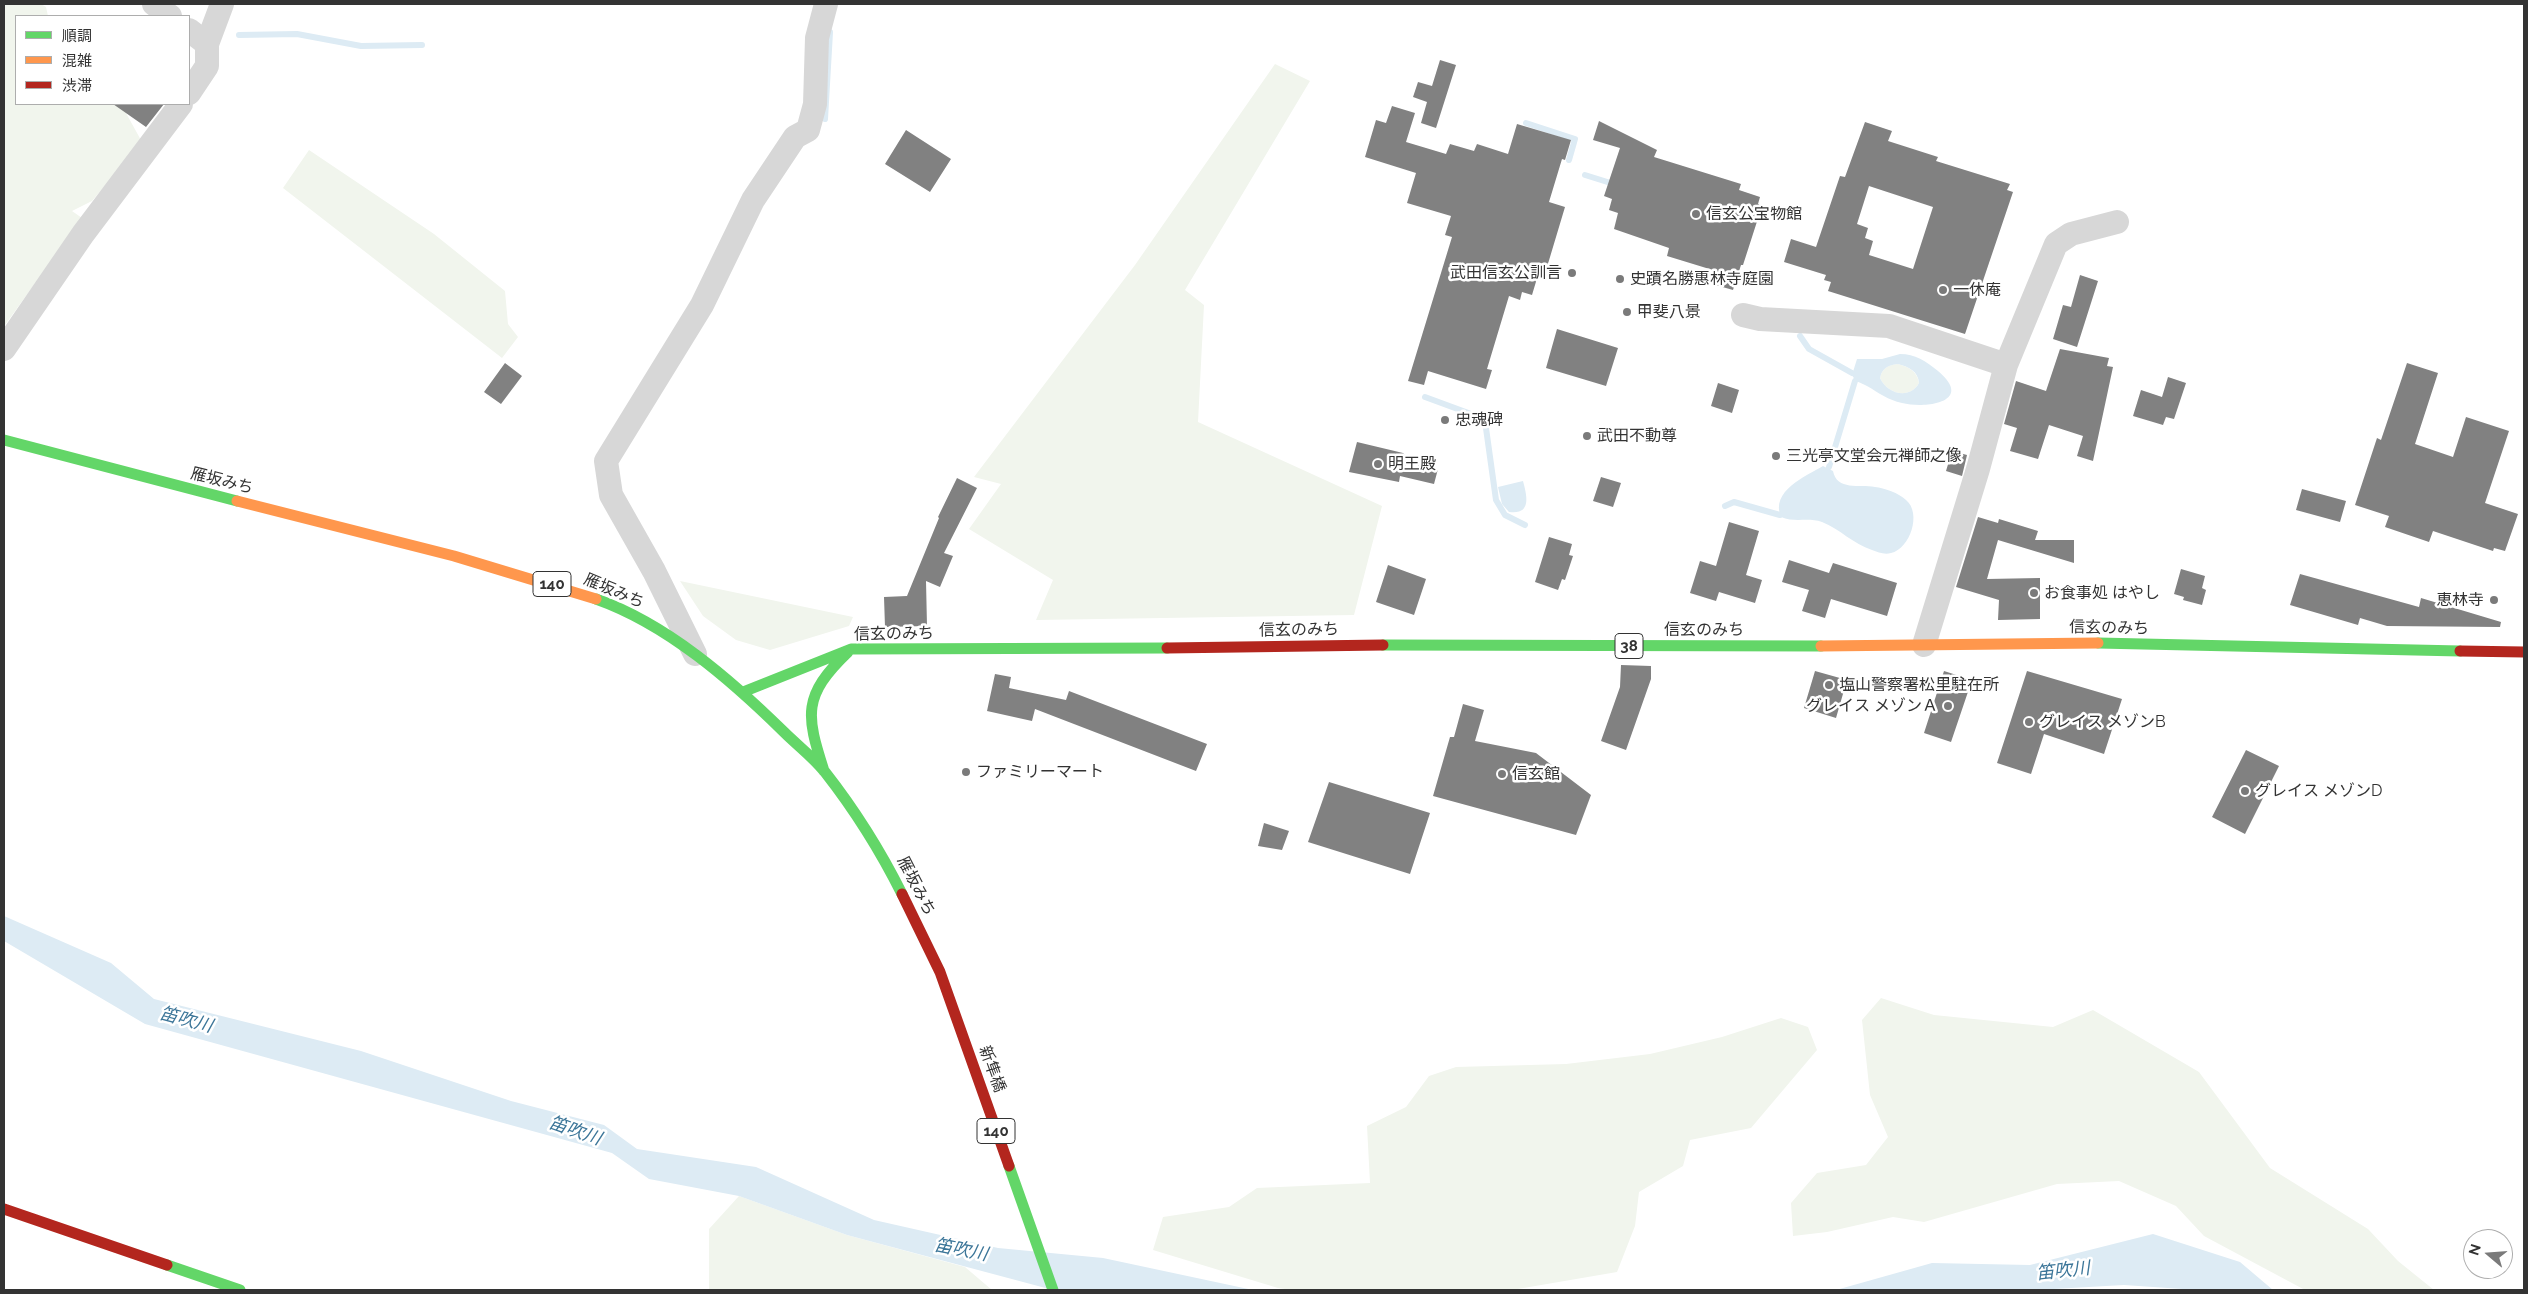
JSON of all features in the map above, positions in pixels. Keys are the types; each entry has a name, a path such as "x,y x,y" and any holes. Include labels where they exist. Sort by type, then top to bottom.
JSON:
{"main road":[{"name":"雁坂みち","path":"4,440 145,478 454,556 558,586 616,606 642,620 695,654 743,692 824,771 886,864 940,972"},
{"name":"信玄のみち","path":"743,692 850,649 1030,650 1410,645 2100,643 2524,652"},
{"path":"824,771 809,719 817,692 833,664 850,649"},
{"name":"新隼橋","path":"940,972 1053,1290"},
{"path":"4,1209 240,1290"}],"street":[{"path":"154,4 169,15"},
{"path":"190,92 207,66 198,37 222,4"},
{"path":"695,654 654,571 611,495 606,461 702,305 752,200 795,137 808,130 815,104 817,38 826,4"},
{"path":"4,349 83,234 180,105"},
{"path":"1924,645 1978,469 2006,365 2056,244 2071,234 2117,222"},
{"path":"1743,315 1760,319 1889,326 2006,365"}],"shaded area":[{"path":"4,4 41,4 46,7 48,15 15,15 15,105 122,105 142,142 92,201 72,211 82,218 5,325"},
{"path":"1275,64 1310,81 1185,290 1204,305 1198,422 1382,506 1354,615 1036,620 1053,580 969,529 1001,484 974,477 1135,265"},
{"path":"309,150 434,234 505,291 508,324 518,337 502,358 283,188"},
{"path":"1898,364 1912,370 1918,379 1919,383 1910,392 1899,393 1893,391 1883,384 1880,378 1886,368"},
{"path":"680,581 853,617 849,626 770,650 736,640 703,616"},
{"path":"1881,998 1934,1015 2053,1027 2093,1010 2199,1072 2270,1168 2368,1229 2398,1261 2434,1290 2305,1290 2204,1236 2176,1206 2119,1181 2057,1184 1924,1222 1893,1217 1827,1232 1793,1236 1791,1203 1817,1173 1866,1165 1888,1137 1870,1095 1862,1020"},
{"path":"1781,1018 1808,1027 1817,1050 1751,1128 1690,1140 1683,1166 1639,1192 1635,1226 1617,1272 1512,1290 1292,1290 1278,1288 1153,1250 1163,1217 1229,1207 1257,1188 1370,1183 1367,1126 1406,1107 1429,1076 1456,1067 1566,1064 1650,1054 1722,1037"},
{"path":"739,1196 847,1235 965,1267 992,1290 709,1290 709,1229"}],"water":[{"path":"1900,354 1911,355 1925,361 1948,382 1951,390 1949,396 1943,401 1934,404 1912,405 1892,400 1855,380 1852,375 1857,359 1882,359","holes":["1898,364 1909,368 1917,375 1919,383 1910,392 1899,393 1893,391 1883,384 1880,378 1882,372 1888,366"]},
{"path":"1823,466 1833,471 1839,482 1844,484 1883,488 1903,497 1911,506 1913,513 1912,530 1904,545 1891,553 1881,553 1859,544 1822,522 1791,520 1781,517 1779,508 1785,492 1799,480"},
{"path":"1523,481 1526,493 1525,507 1521,511 1509,512 1502,504 1498,487"},
{"name":"笛吹川","path":"4,916 111,963 154,999 361,1051 511,1101 604,1125 637,1149 756,1167 874,1220 998,1248 1103,1258 1253,1290 1053,1290 847,1235 739,1196 649,1179 612,1153 145,1024 4,941"},
{"name":"笛吹川","path":"2153,1234 2240,1262 2273,1290 2197,1290 2124,1285 2036,1290 1836,1290 1932,1263 2030,1265"}],"building":[{"path":"1440,60 1456,65 1436,128 1421,123 1427,102 1413,97 1418,82 1432,86"},
{"path":"114,105 163,105 146,127"},
{"path":"1392,106 1415,113 1406,142 1446,154 1450,144 1474,151 1477,144 1508,154 1517,124 1571,140 1565,160 1562,159 1549,202 1565,207 1547,267 1541,265 1532,295 1522,292 1520,300 1509,296 1487,369 1492,370 1486,389 1428,371 1424,385 1408,381 1452,237 1445,235 1451,216 1407,203 1416,173 1365,157 1376,120 1386,123"},
{"path":"1599,121 1657,150 1654,157 1741,184 1739,190 1760,197 1758,204 1762,206 1733,290 1712,284 1716,271 1667,256 1669,248 1614,229 1618,213 1609,210 1612,199 1604,196 1620,148 1593,140"},
{"path":"1865,122 1892,131 1888,141 1938,157 1936,161 2010,184 2007,190 2013,192 1965,334 1828,291 1831,282 1824,280 1826,275 1784,262 1791,239 1816,247 1840,176 1845,177","holes":["1869,186 1933,207 1913,269 1869,255 1873,241 1865,238 1868,228 1857,224"]},
{"path":"906,130 951,159 930,192 885,164"},
{"path":"2080,275 2098,281 2077,347 2053,339 2063,305 2071,307"},
{"path":"1557,329 1618,348 1606,386 1546,368"},
{"path":"2060,349 2109,358 2107,366 2113,367 2093,461 2077,456 2083,436 2049,425 2038,459 2010,451 2017,428 2004,424 2016,381 2046,391"},
{"path":"505,363 522,376 501,404 484,392"},
{"path":"2407,363 2438,373 2415,444 2453,457 2466,417 2509,431 2485,503 2518,514 2505,551 2494,548 2493,551 2433,531 2429,542 2385,527 2389,516 2355,505 2377,438 2381,440"},
{"path":"2168,377 2186,383 2174,419 2166,417 2163,425 2133,416 2141,390 2162,397"},
{"path":"1718,383 1739,390 1732,413 1711,406"},
{"name":"明王殿","path":"1357,442 1403,453 1406,456 1404,460 1438,469 1434,484 1400,476 1399,482 1349,472"},
{"path":"1952,451 1967,455 1962,476 1946,471"},
{"path":"1601,477 1621,483 1613,507 1593,501"},
{"path":"957,478 977,488 944,553 953,556 940,587 926,581 927,626 885,627 884,597 907,596 938,517"},
{"path":"2302,489 2346,501 2340,522 2296,510"},
{"path":"1978,517 1998,523 1999,519 2038,531 2035,540 2074,540 2074,563 1998,540 1987,579 2040,578 2040,619 1998,620 1999,600 1956,587"},
{"path":"1729,522 1759,531 1746,575 1762,580 1755,603 1719,592 1716,601 1690,593 1700,561 1716,566"},
{"path":"1549,537 1572,544 1569,555 1573,556 1565,580 1562,579 1558,590 1535,582"},
{"path":"1789,560 1829,573 1833,563 1897,583 1887,616 1831,599 1825,618 1802,611 1809,590 1782,582"},
{"path":"1388,565 1426,579 1414,615 1376,602"},
{"path":"2181,569 2205,576 2202,588 2206,590 2202,605 2183,600 2184,597 2174,594"},
{"path":"2300,574 2419,607 2421,598 2501,622 2500,627 2387,626 2360,618 2358,625 2290,605"},
{"path":"1621,665 1651,666 1651,679 1626,750 1601,741 1620,687"},
{"path":"1815,671 1847,680 1836,718 1804,708"},
{"name":"グレイス メゾンＡ","path":"1944,671 1972,680 1951,742 1924,733"},
{"path":"2027,671 2122,699 2104,754 2044,734 2031,774 1997,763"},
{"path":"995,674 1011,677 1009,688 1066,700 1069,691 1207,744 1196,771 1035,709 1032,721 987,711"},
{"name":"信玄館","path":"1463,704 1484,710 1475,741 1536,753 1591,795 1576,835 1433,796 1450,737 1454,737"},
{"name":"グレイス メゾンD","path":"2246,750 2279,766 2245,834 2212,817"},
{"path":"1329,782 1430,813 1410,874 1308,842"},
{"path":"1264,823 1289,831 1282,850 1258,846"}],"waterway":[{"path":"825,119 830,32"},
{"path":"239,35 297,34 361,46 422,45"},
{"path":"1526,123 1575,139 1569,160"},
{"path":"1585,175 1617,185"},
{"path":"1800,336 1809,349 1852,373"},
{"path":"1829,467 1855,381"},
{"path":"1425,397 1482,418 1485,421 1496,500 1505,515 1525,525"},
{"path":"1725,506 1734,502 1780,515"}],"traffic: fast":[{"path":"4,440 237,501"},
{"path":"596,599 648,623 697,655 742,693 810,756 836,786 857,816 902,894"},
{"path":"2098,643 2460,651"},
{"path":"1383,645 1821,646"},
{"path":"743,692 851,649 1167,648"},
{"path":"824,771 814,735 812,707 815,694 822,681 848,652"},
{"path":"1009,1166 1053,1290"},
{"path":"167,1265 240,1290"}],"traffic: slow":[{"path":"237,501 454,556 596,599"},
{"path":"1821,646 2098,643"}],"traffic: jam":[{"path":"1167,648 1383,645"},
{"path":"2460,651 2524,652"},
{"path":"902,894 940,972 1009,1166"},
{"path":"4,1209 167,1265"}],"place":[{"name":"信玄公宝物館","path":"1696,214"},
{"name":"武田信玄公訓言","path":"1572,273"},
{"name":"史蹟名勝惠林寺庭園","path":"1620,279"},
{"name":"一休庵","path":"1943,290"},
{"name":"甲斐八景","path":"1627,312"},
{"name":"忠魂碑","path":"1445,420"},
{"name":"武田不動尊","path":"1587,436"},
{"name":"三光亭文堂会元禅師之像","path":"1776,456"},
{"name":"明王殿","path":"1378,464"},
{"name":"お食事処 はやし","path":"2034,593"},
{"name":"恵林寺","path":"2494,600"},
{"name":"塩山警察署松里駐在所","path":"1829,685"},
{"name":"グレイス メゾンＡ","path":"1948,706"},
{"name":"グレイス メゾンB","path":"2029,722"},
{"name":"ファミリーマート","path":"966,772"},
{"name":"信玄館","path":"1502,774"},
{"name":"グレイス メゾンD","path":"2245,791"}]}
